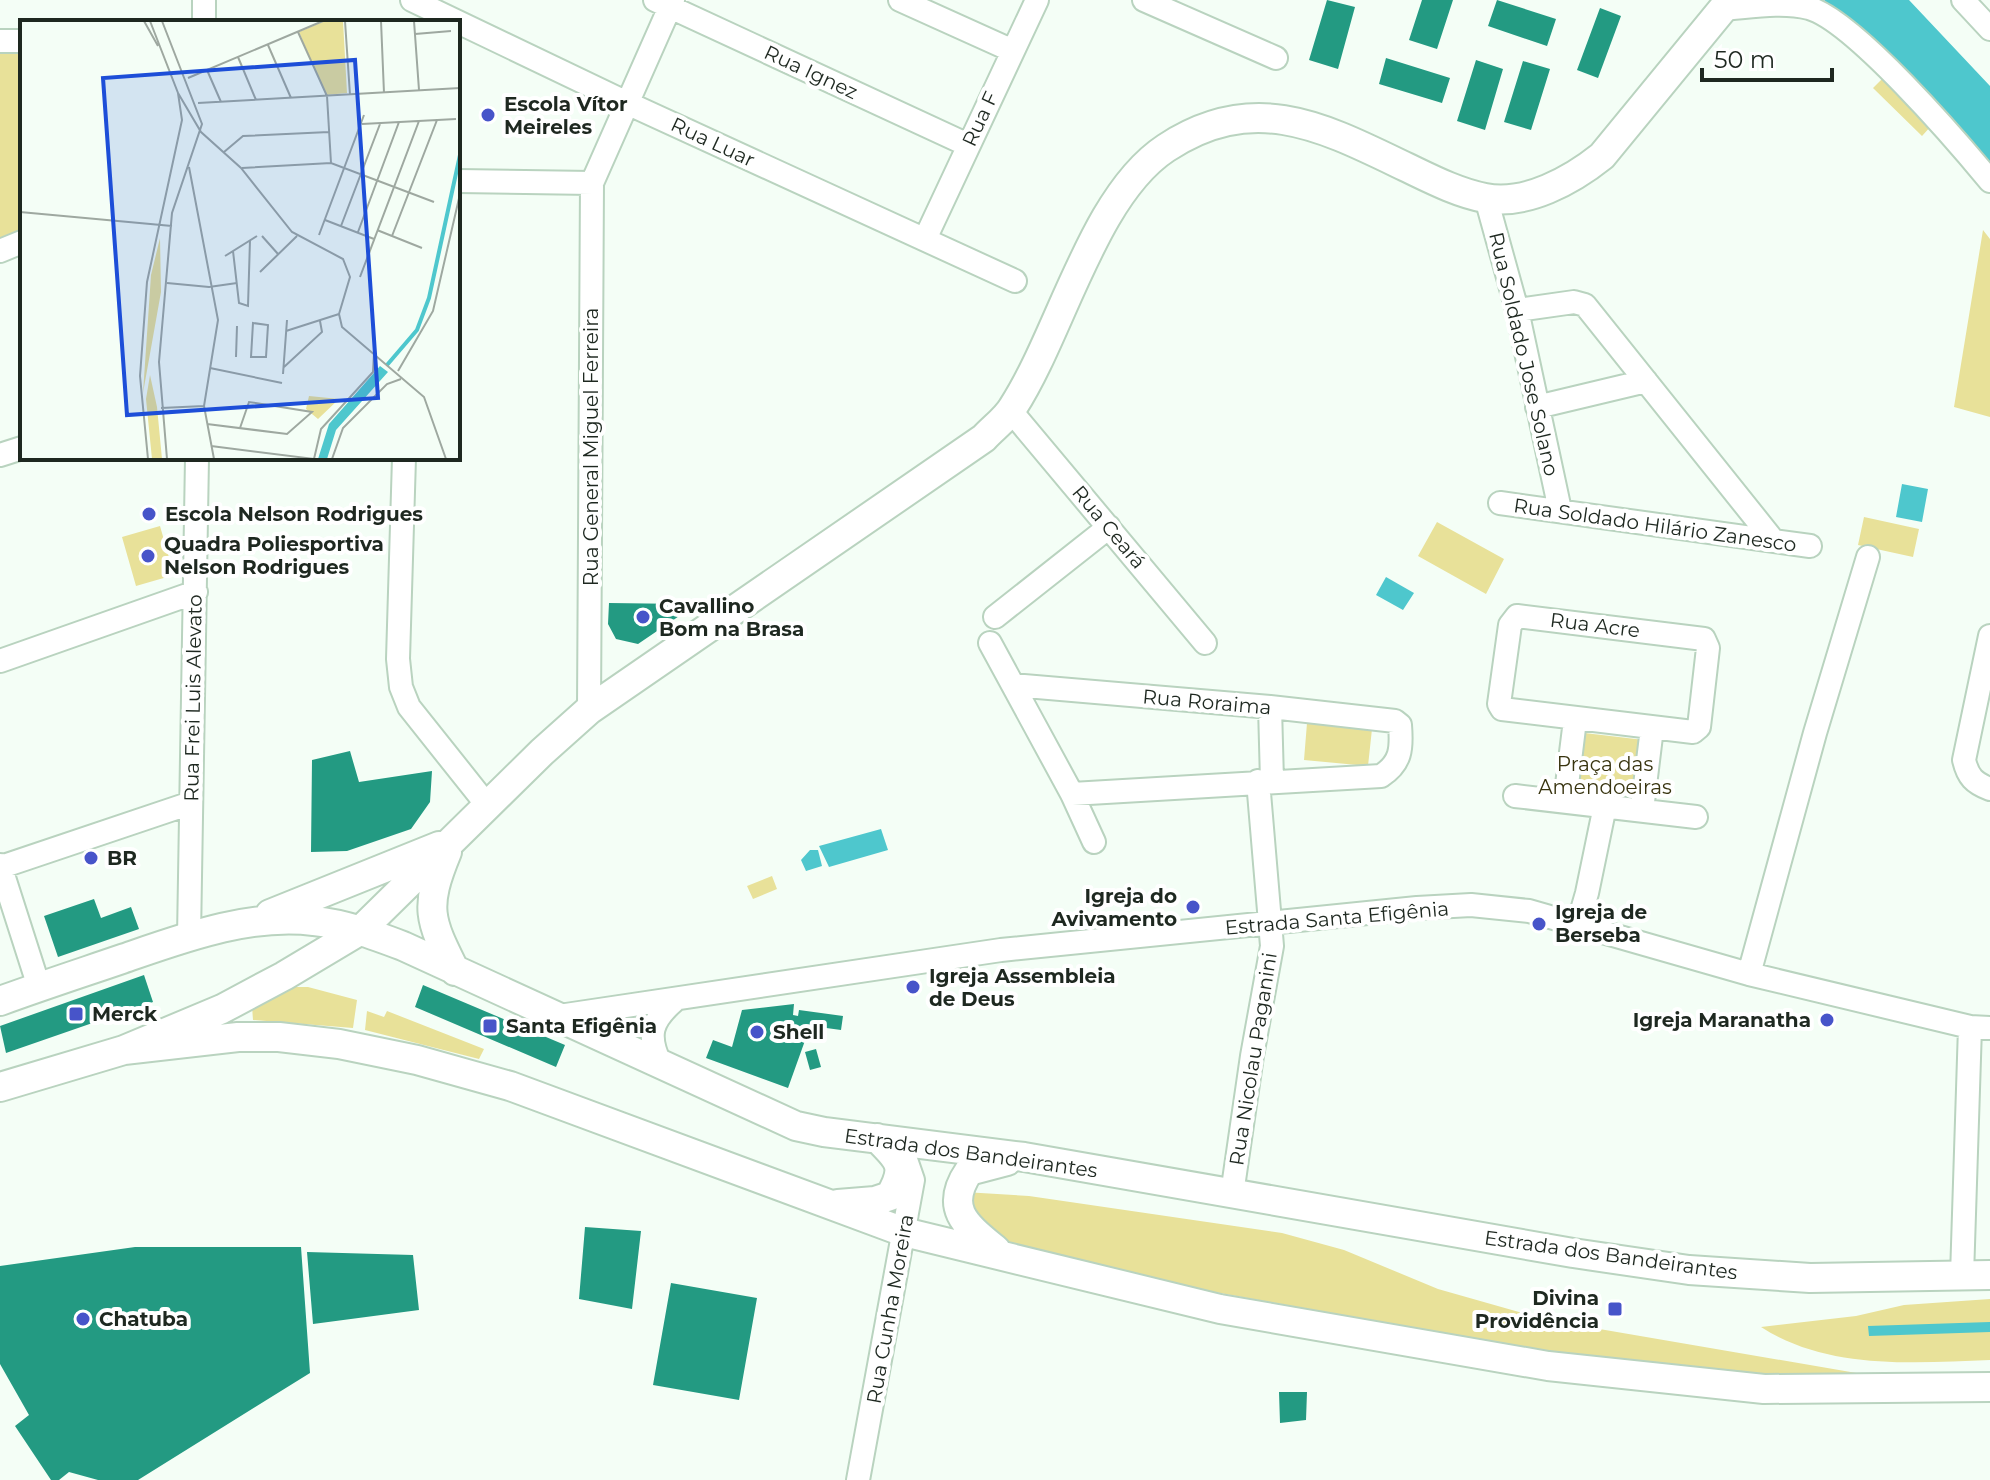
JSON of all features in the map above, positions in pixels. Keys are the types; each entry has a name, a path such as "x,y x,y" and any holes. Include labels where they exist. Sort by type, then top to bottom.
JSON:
{"main road":[{"path":"0,1087 124,1050 222,1009 361,930 487,805 589,710 974,445 1011,411 1031,377 1087,256 1122,193 1137,174 1166,148 1203,128 1268,117 1300,122 1340,135 1427,177 1486,198 1536,193 1579,175 1602,156 1727,4"},
{"path":"250,922 451,841"},
{"path":"451,841 433,886 431,906 435,929 455,971"},
{"name":"Estrada dos Bandeirantes","path":"0,1001 189,937 250,922 312,920 361,930 403,946 796,1126 832,1134 1024,1157 1689,1270 1810,1278 1990,1275"},
{"path":"124,1050 238,1037 279,1037 339,1044 417,1060 510,1086 904,1232 1220,1309 1548,1366 1764,1389 1990,1387"},
{"path":"829,1205 875,1201 890,1196 901,1177 898,1161 888,1140"},
{"path":"1002,1254 963,1221 958,1207 959,1185 969,1171 982,1165 1024,1157"}],"street":[{"name":"Rua Luar","path":"412,0 454,20"},
{"path":"900,0 1013,51"},
{"name":"Rua F","path":"925,239 1037,0"},
{"path":"1144,0 1276,58"},
{"path":"1963,0 1990,29"},
{"path":"460,181 592,183 666,2"},
{"name":"Rua Ignez","path":"666,2 968,145"},
{"path":"1727,4 1809,8 1836,22 1879,61 1990,181"},
{"name":"Rua Luar","path":"460,23 1015,281"},
{"name":"Rua General Miguel Ferreira","path":"589,710 592,183"},
{"name":"Rua Soldado Jose Solano","path":"1486,198 1517,310 1560,510"},
{"path":"0,251 20,243"},
{"path":"1517,310 1574,302 1585,305 1773,540"},
{"path":"1537,407 1646,381"},
{"name":"Rua Ceará","path":"1011,411 1205,643"},
{"path":"0,455 20,449"},
{"name":"Rua Frei Luis Alevato","path":"189,937 197,460"},
{"path":"404,460 398,659 401,687 409,707 487,805"},
{"name":"Rua Soldado Hilário Zanesco","path":"1500,503 1810,546"},
{"path":"995,617 1109,527"},
{"path":"1749,974 1815,733 1868,557"},
{"path":"0,661 196,592"},
{"name":"Rua Acre","path":"1517,616 1706,640 1708,648 1699,727 1693,732 1652,728 1500,708 1510,625 1517,616"},
{"path":"1990,636 1964,760 1967,773 1975,783 1990,789"},
{"path":"990,643 1072,794 1094,842"},
{"name":"Rua Roraima","path":"1013,685 1270,707 1395,721 1400,725 1398,760 1395,767 1381,776 1265,781"},
{"name":"Rua Nicolau Paganini","path":"1232,1194 1272,946 1265,781 1270,707"},
{"path":"1565,801 1575,720"},
{"path":"1642,810 1652,728"},
{"path":"1072,794 1265,781"},
{"path":"1515,796 1696,817"},
{"path":"39,987 0,866 191,803"},
{"path":"1578,924 1605,806"},
{"name":"Estrada Santa Efigênia","path":"559,1016 1001,950 1471,905 1529,911 1749,974 1980,1028"},
{"path":"660,1063 653,1048 653,1026 658,1016 674,1001"},
{"path":"1962,1276 1980,1028"},
{"name":"Rua Cunha Moreira","path":"858,1480 913,1180 910,1164 888,1140"}],"green space":[{"path":"0,54 20,54 20,244 0,251"},
{"path":"1884,77 1932,125 1922,136 1873,88"},
{"path":"1983,230 1990,239 1990,417 1954,407"},
{"path":"1864,517 1919,529 1913,557 1858,545"},
{"path":"1437,522 1504,559 1486,594 1418,556"},
{"name":"Quadra Poliesportiva Nelson Rodrigues","path":"160,526 174,575 136,586 122,537"},
{"path":"1307,723 1372,729 1368,766 1304,760"},
{"name":"Praça das Amendoeiras","path":"1576,732 1644,740 1634,819 1567,811"},
{"path":"772,876 777,889 753,899 747,886"},
{"path":"289,987 308,987 357,1000 353,1028 253,1020 252,1006"},
{"path":"367,1011 384,1017 387,1011 484,1049 479,1059 365,1030"},
{"path":"964,1192 1029,1196 1282,1233 1344,1250 1438,1289 1547,1320 1868,1375 1793,1383 1550,1353 1176,1285 983,1243"},
{"path":"1990,1299 1990,1360 1902,1362 1843,1357 1814,1351 1761,1327 1856,1316 1904,1305"}],"water":[{"path":"1824,0 1909,0 1990,86 1990,168"},
{"path":"1902,484 1928,489 1922,522 1896,517"},
{"path":"1386,577 1414,593 1403,610 1376,595"},
{"path":"881,829 888,850 829,867 819,846"},
{"path":"810,850 818,850 822,866 806,871 801,860"},
{"path":"1990,1322 1990,1332 1869,1336 1868,1326"}],"building":[{"path":"1327,0 1355,7 1338,69 1309,60"},
{"path":"1422,0 1453,0 1437,49 1409,40"},
{"path":"1497,0 1556,19 1547,46 1488,26"},
{"path":"1600,8 1621,16 1598,78 1577,70"},
{"path":"1386,58 1450,78 1442,103 1379,84"},
{"path":"1476,60 1503,69 1485,130 1457,121"},
{"path":"1523,61 1550,69 1531,130 1504,122"},
{"name":"Cavallino Bom na Brasa","path":"609,603 686,604 688,610 638,644 616,639 608,624"},
{"path":"350,751 359,782 432,771 430,802 411,829 347,851 311,852 312,760"},
{"path":"94,899 101,918 131,907 139,929 58,957 44,916"},
{"name":"Merck","path":"144,975 153,1002 6,1053 0,1026"},
{"name":"Santa Efigênia","path":"423,985 565,1045 556,1067 415,1007"},
{"path":"794,1004 793,1015 798,1016 799,1010 843,1016 841,1030 819,1027 818,1037 807,1035 788,1088 706,1058 713,1040 732,1047 742,1010"},
{"path":"816,1049 821,1067 810,1070 805,1052"},
{"path":"585,1227 641,1231 632,1309 579,1299"},
{"path":"135,1247 301,1247 310,1373 138,1480 98,1480 69,1472 59,1480 51,1480 15,1426 29,1415 0,1364 0,1266"},
{"path":"307,1252 413,1255 419,1310 313,1324"},
{"path":"671,1283 757,1298 739,1400 653,1385"},
{"path":"1279,1392 1307,1392 1306,1420 1280,1423"}],"place":[{"name":"Escola Vítor Meireles","path":"488,115"},
{"name":"Escola Nelson Rodrigues","path":"149,514"},
{"name":"Quadra Poliesportiva Nelson Rodrigues","path":"148,556"},
{"name":"Cavallino Bom na Brasa","path":"643,617"},
{"name":"BR","path":"91,858"},
{"name":"Igreja do Avivamento","path":"1193,907"},
{"name":"Igreja de Berseba","path":"1539,924"},
{"name":"Igreja Assembleia de Deus","path":"913,987"},
{"name":"Merck","path":"76,1014"},
{"name":"Igreja Maranatha","path":"1827,1020"},
{"name":"Santa Efigênia","path":"490,1026"},
{"name":"Shell","path":"757,1032"},
{"name":"Divina Providência","path":"1615,1309"},
{"name":"Chatuba","path":"83,1319"}]}
